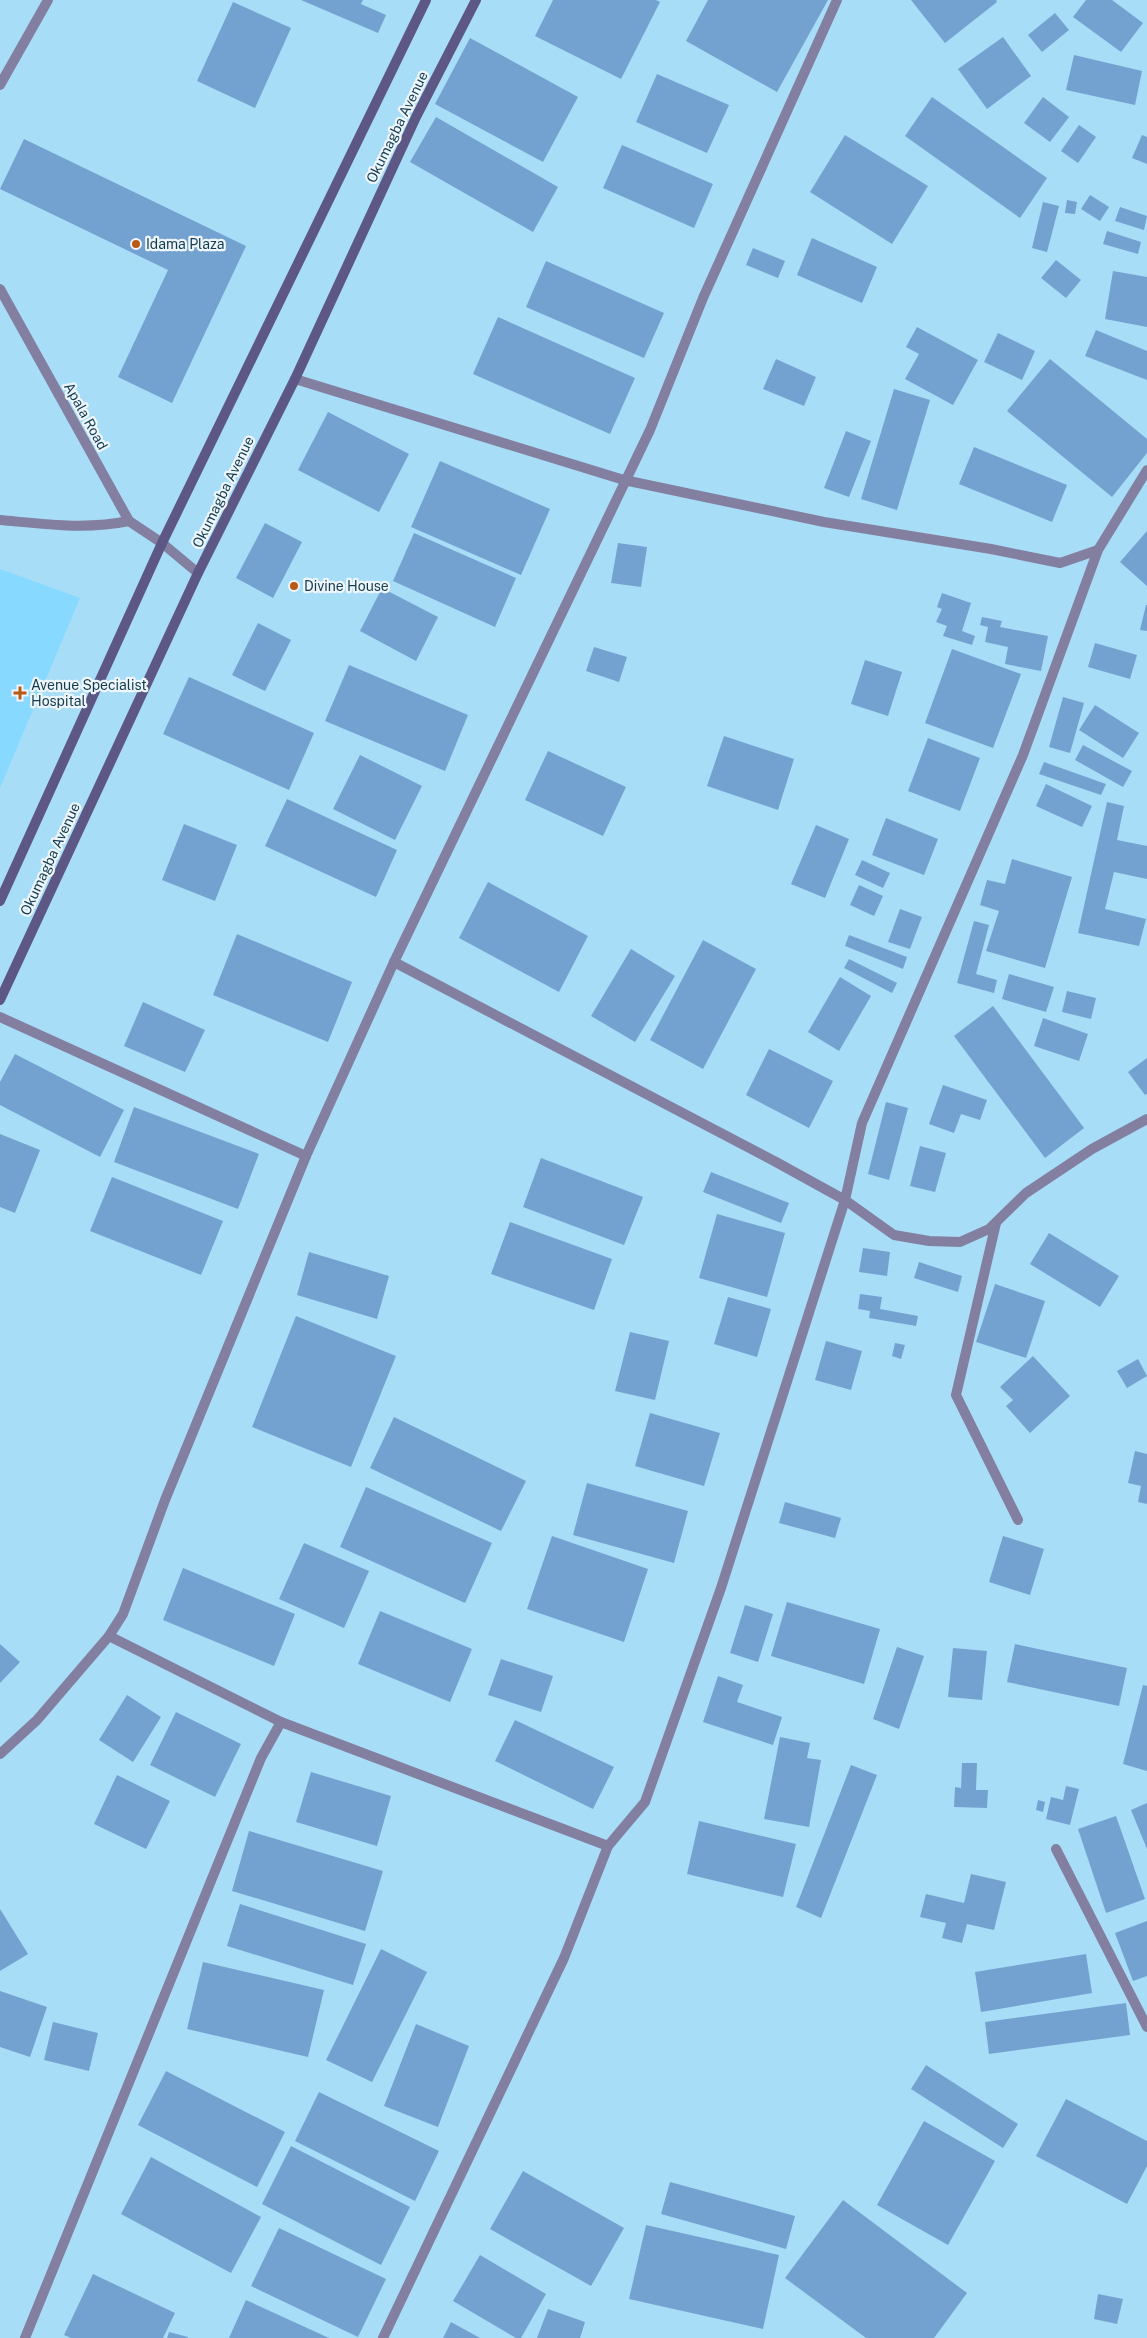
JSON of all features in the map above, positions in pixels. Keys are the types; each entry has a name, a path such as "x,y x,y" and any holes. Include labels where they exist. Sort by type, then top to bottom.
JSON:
{"main road":[{"name":"Okumagba Avenue","path":"0,901 162,543 426,0"},
{"name":"Okumagba Avenue","path":"0,1000 198,573 295,379 416,117 476,0"}],"street":[{"path":"0,85 48,0"},
{"path":"0,1754 37,1720 109,1636 123,1614 165,1500 306,1156 394,962 624,480 650,430 703,298 837,0"},
{"name":"Apala Road","path":"0,289 129,521 162,543 198,573"},
{"path":"295,379 624,480 824,522 991,549 1060,563 1098,550"},
{"path":"383,2338 564,1958 608,1846 645,1802 721,1588 845,1200 862,1123 1023,755 1098,550 1147,470"},
{"path":"0,520 72,527 103,526 129,521"},
{"path":"394,962 845,1200 894,1235 930,1241 960,1242 989,1229 1026,1193 1092,1148 1147,1119"},
{"path":"0,1017 306,1156"},
{"path":"996,1222 956,1395 1018,1520"},
{"path":"109,1636 281,1722 608,1846"},
{"path":"24,2338 261,1758 281,1722"},
{"path":"1056,1849 1147,2027"}],"shaded area":[{"name":"Avenue Specialist Hospital","path":"0,569 80,598 0,788"}],"building":[{"path":"301,0 363,0 361,4 386,15 378,33"},
{"path":"553,0 656,0 660,2 621,79 535,36"},
{"path":"708,0 828,0 777,92 686,41"},
{"path":"911,0 996,0 997,2 945,43"},
{"path":"1086,0 1112,0 1143,23 1121,52 1073,17"},
{"path":"233,2 291,28 255,108 197,81"},
{"path":"1055,13 1069,30 1042,52 1028,35"},
{"path":"1003,37 1031,76 987,109 958,69"},
{"path":"470,38 578,97 543,162 435,104"},
{"path":"1074,55 1142,71 1135,105 1066,90"},
{"path":"657,74 729,105 707,153 636,122"},
{"path":"932,97 1047,178 1020,218 905,136"},
{"path":"1043,97 1069,117 1050,142 1024,123"},
{"path":"436,117 558,187 533,232 410,162"},
{"path":"1079,125 1096,137 1078,163 1061,151"},
{"path":"845,135 928,186 892,244 810,192"},
{"path":"1142,135 1147,137 1147,164 1132,158"},
{"path":"24,139 246,246 172,403 118,377 168,270 0,189"},
{"path":"622,145 713,184 694,228 603,188"},
{"path":"1090,195 1109,207 1100,221 1081,209"},
{"path":"1067,200 1077,202 1075,214 1065,213"},
{"path":"1043,202 1059,206 1047,252 1032,248"},
{"path":"1120,207 1147,216 1144,230 1115,221"},
{"path":"1107,231 1141,242 1138,254 1103,244"},
{"path":"812,238 877,267 862,303 797,275"},
{"path":"753,248 785,261 778,278 746,265"},
{"path":"1056,260 1081,280 1066,298 1041,278"},
{"path":"546,261 664,313 644,358 526,307"},
{"path":"1113,271 1147,277 1147,327 1105,319"},
{"path":"498,317 635,378 610,434 473,374"},
{"path":"917,327 978,360 953,405 905,379 919,354 906,347"},
{"path":"1096,330 1147,351 1147,380 1085,356"},
{"path":"998,333 1035,351 1022,380 984,362"},
{"path":"776,359 816,377 804,406 763,389"},
{"path":"1050,359 1147,439 1147,453 1112,497 1007,411"},
{"path":"894,389 930,400 897,510 861,499"},
{"path":"328,412 409,454 379,512 298,470"},
{"path":"846,431 871,441 849,497 824,488"},
{"path":"974,447 1067,485 1052,522 959,484"},
{"path":"440,461 550,509 521,575 411,527"},
{"path":"265,523 302,542 273,598 236,578"},
{"path":"1147,531 1147,586 1120,562"},
{"path":"414,533 516,578 495,627 393,581"},
{"path":"618,543 647,547 641,587 611,583"},
{"path":"382,588 438,617 416,661 360,631"},
{"path":"942,593 971,603 962,631 975,636 972,645 943,636 947,626 936,622 942,609 937,607"},
{"path":"1147,605 1147,631 1140,630"},
{"path":"982,617 1002,621 1000,627 1048,636 1041,671 1005,664 1008,647 985,642 988,627 980,625"},
{"path":"258,623 291,640 265,691 232,675"},
{"path":"1095,643 1137,655 1130,679 1088,667"},
{"path":"594,647 627,657 619,682 586,671"},
{"path":"952,649 1021,674 993,748 925,723"},
{"path":"865,660 902,672 888,716 851,704"},
{"path":"349,665 468,715 445,771 325,721"},
{"path":"189,677 314,733 289,790 163,734"},
{"path":"1063,697 1084,703 1070,753 1049,747"},
{"path":"1095,705 1139,733 1123,758 1079,730"},
{"path":"724,736 794,759 778,810 707,786"},
{"path":"928,738 980,758 960,811 908,791"},
{"path":"1083,745 1132,771 1123,787 1075,760"},
{"path":"548,751 626,787 603,836 525,800"},
{"path":"360,755 422,786 395,840 333,809"},
{"path":"1044,762 1106,784 1101,795 1039,774"},
{"path":"1046,784 1092,806 1082,827 1036,806"},
{"path":"287,799 397,850 376,897 265,846"},
{"path":"1107,802 1124,806 1117,840 1147,846 1147,879 1114,872 1105,909 1146,919 1139,946 1078,933"},
{"path":"886,818 938,839 924,875 872,855"},
{"path":"184,824 237,845 215,901 162,880"},
{"path":"816,825 849,839 825,898 791,884"},
{"path":"1012,859 1072,877 1045,968 986,951 999,911 980,905 987,880 1005,884"},
{"path":"862,860 890,873 883,888 855,875"},
{"path":"488,882 588,936 559,992 459,938"},
{"path":"859,885 883,896 874,916 850,905"},
{"path":"900,909 922,917 910,949 888,942"},
{"path":"974,921 989,925 976,974 997,980 994,993 957,983"},
{"path":"237,934 352,982 328,1042 213,995"},
{"path":"849,935 907,957 903,969 845,946"},
{"path":"703,940 756,969 703,1069 650,1040"},
{"path":"631,949 675,976 635,1042 591,1016"},
{"path":"849,959 897,983 892,993 844,968"},
{"path":"1009,974 1054,987 1046,1012 1002,999"},
{"path":"840,977 871,996 839,1051 808,1032"},
{"path":"1067,991 1096,998 1091,1019 1062,1012"},
{"path":"143,1002 205,1030 185,1072 124,1046"},
{"path":"993,1006 1084,1128 1045,1158 954,1036"},
{"path":"1043,1018 1088,1034 1079,1061 1034,1046"},
{"path":"769,1049 833,1081 809,1128 746,1095"},
{"path":"15,1054 124,1110 100,1157 0,1105 0,1082"},
{"path":"1147,1058 1147,1094 1145,1095 1128,1072"},
{"path":"943,1085 987,1100 980,1120 961,1114 954,1133 929,1124"},
{"path":"886,1102 908,1108 889,1180 868,1174"},
{"path":"134,1107 259,1154 238,1209 114,1162"},
{"path":"0,1134 40,1150 15,1213 0,1207"},
{"path":"920,1146 946,1153 935,1192 910,1186"},
{"path":"541,1158 643,1197 624,1245 523,1207"},
{"path":"711,1172 789,1203 781,1223 703,1192"},
{"path":"112,1177 223,1221 201,1275 90,1231"},
{"path":"717,1214 785,1233 767,1297 699,1278"},
{"path":"510,1222 612,1259 594,1310 491,1274"},
{"path":"1049,1233 1119,1276 1100,1307 1030,1264"},
{"path":"863,1248 890,1252 887,1276 859,1272"},
{"path":"309,1252 389,1276 377,1319 297,1295"},
{"path":"919,1262 962,1276 958,1292 914,1278"},
{"path":"995,1284 1045,1301 1026,1358 976,1342"},
{"path":"860,1294 882,1297 880,1309 918,1316 916,1326 869,1318 870,1311 858,1309"},
{"path":"728,1297 771,1309 757,1357 714,1344"},
{"path":"296,1316 396,1356 351,1467 252,1427"},
{"path":"630,1332 669,1341 655,1400 615,1391"},
{"path":"826,1341 862,1351 851,1390 815,1380"},
{"path":"895,1343 905,1345 901,1359 892,1356"},
{"path":"1033,1356 1070,1396 1030,1433 1006,1406 1013,1400 1000,1387"},
{"path":"1138,1359 1147,1376 1127,1388 1117,1371"},
{"path":"650,1413 720,1433 704,1486 635,1466"},
{"path":"394,1417 526,1481 501,1531 370,1468"},
{"path":"1135,1451 1147,1454 1147,1504 1138,1502 1141,1486 1128,1483"},
{"path":"587,1483 688,1511 674,1563 573,1535"},
{"path":"366,1487 492,1543 465,1603 340,1547"},
{"path":"785,1502 841,1518 835,1538 779,1523"},
{"path":"552,1536 648,1569 624,1642 527,1609"},
{"path":"1003,1536 1044,1549 1030,1595 989,1582"},
{"path":"304,1543 369,1571 344,1628 279,1599"},
{"path":"183,1568 295,1614 274,1666 163,1620"},
{"path":"787,1602 880,1629 864,1684 771,1656"},
{"path":"745,1605 773,1614 758,1662 730,1653"},
{"path":"380,1611 472,1649 450,1702 358,1664"},
{"path":"0,1644 20,1662 0,1683"},
{"path":"1015,1644 1127,1668 1119,1706 1007,1682"},
{"path":"897,1647 924,1656 899,1729 873,1719"},
{"path":"953,1648 987,1651 982,1700 948,1697"},
{"path":"501,1659 553,1676 541,1712 488,1695"},
{"path":"718,1676 743,1685 737,1702 782,1717 773,1745 703,1722"},
{"path":"1143,1685 1147,1686 1147,1771 1123,1764"},
{"path":"127,1695 161,1717 133,1762 99,1740"},
{"path":"176,1712 241,1744 215,1797 150,1765"},
{"path":"515,1720 614,1767 593,1809 495,1761"},
{"path":"780,1737 810,1743 807,1758 821,1760 809,1827 764,1819"},
{"path":"962,1763 977,1763 976,1790 988,1790 987,1808 954,1807 955,1787 961,1788"},
{"path":"851,1765 877,1775 821,1918 796,1907"},
{"path":"311,1772 391,1796 377,1846 296,1822"},
{"path":"117,1775 170,1801 146,1849 94,1824"},
{"path":"1066,1786 1079,1789 1070,1825 1046,1819 1051,1797 1063,1800"},
{"path":"1038,1800 1045,1802 1043,1812 1036,1810"},
{"path":"1147,1803 1147,1849 1131,1810"},
{"path":"1116,1816 1145,1899 1106,1913 1078,1829"},
{"path":"699,1821 796,1844 783,1897 687,1874"},
{"path":"249,1831 383,1871 365,1931 232,1891"},
{"path":"971,1874 1006,1882 994,1930 967,1924 962,1943 942,1938 946,1923 920,1917 926,1894 964,1903"},
{"path":"240,1904 366,1944 353,1985 227,1946"},
{"path":"0,1909 28,1954 0,1971"},
{"path":"1147,1921 1147,1976 1133,1981 1115,1933"},
{"path":"381,1949 427,1972 372,2082 326,2060"},
{"path":"1086,1954 1092,1993 981,2012 975,1972"},
{"path":"203,1962 324,1990 308,2057 187,2029"},
{"path":"0,1991 47,2007 30,2057 0,2047"},
{"path":"1126,2003 1130,2035 989,2054 985,2022"},
{"path":"53,2022 98,2033 89,2071 44,2060"},
{"path":"416,2024 469,2046 438,2127 384,2106"},
{"path":"926,2065 1018,2124 1003,2148 911,2089"},
{"path":"166,2071 285,2132 257,2187 138,2125"},
{"path":"319,2092 439,2151 415,2201 295,2141"},
{"path":"1066,2099 1147,2141 1147,2166 1127,2204 1036,2156"},
{"path":"924,2121 995,2161 948,2245 877,2205"},
{"path":"291,2146 410,2207 381,2265 262,2204"},
{"path":"151,2157 261,2217 231,2273 121,2214"},
{"path":"523,2171 624,2228 591,2286 490,2229"},
{"path":"670,2182 795,2216 786,2249 661,2214"},
{"path":"843,2200 967,2293 934,2338 866,2338 785,2278"},
{"path":"646,2225 779,2255 763,2329 629,2299"},
{"path":"279,2228 386,2279 358,2337 251,2286"},
{"path":"480,2255 546,2294 521,2338 516,2338 453,2301"},
{"path":"93,2274 175,2313 163,2338 71,2338 64,2335"},
{"path":"1098,2294 1123,2299 1117,2324 1094,2319"},
{"path":"246,2300 329,2338 229,2338"},
{"path":"548,2309 585,2322 580,2338 537,2338"},
{"path":"451,2322 480,2338 443,2338"},
{"path":"169,2332 188,2337 188,2338 167,2338"}],"place":[{"name":"Idama Plaza","path":"136,244"},
{"name":"Divine House","path":"294,586"},
{"name":"Avenue Specialist Hospital","path":"20,693"}]}
